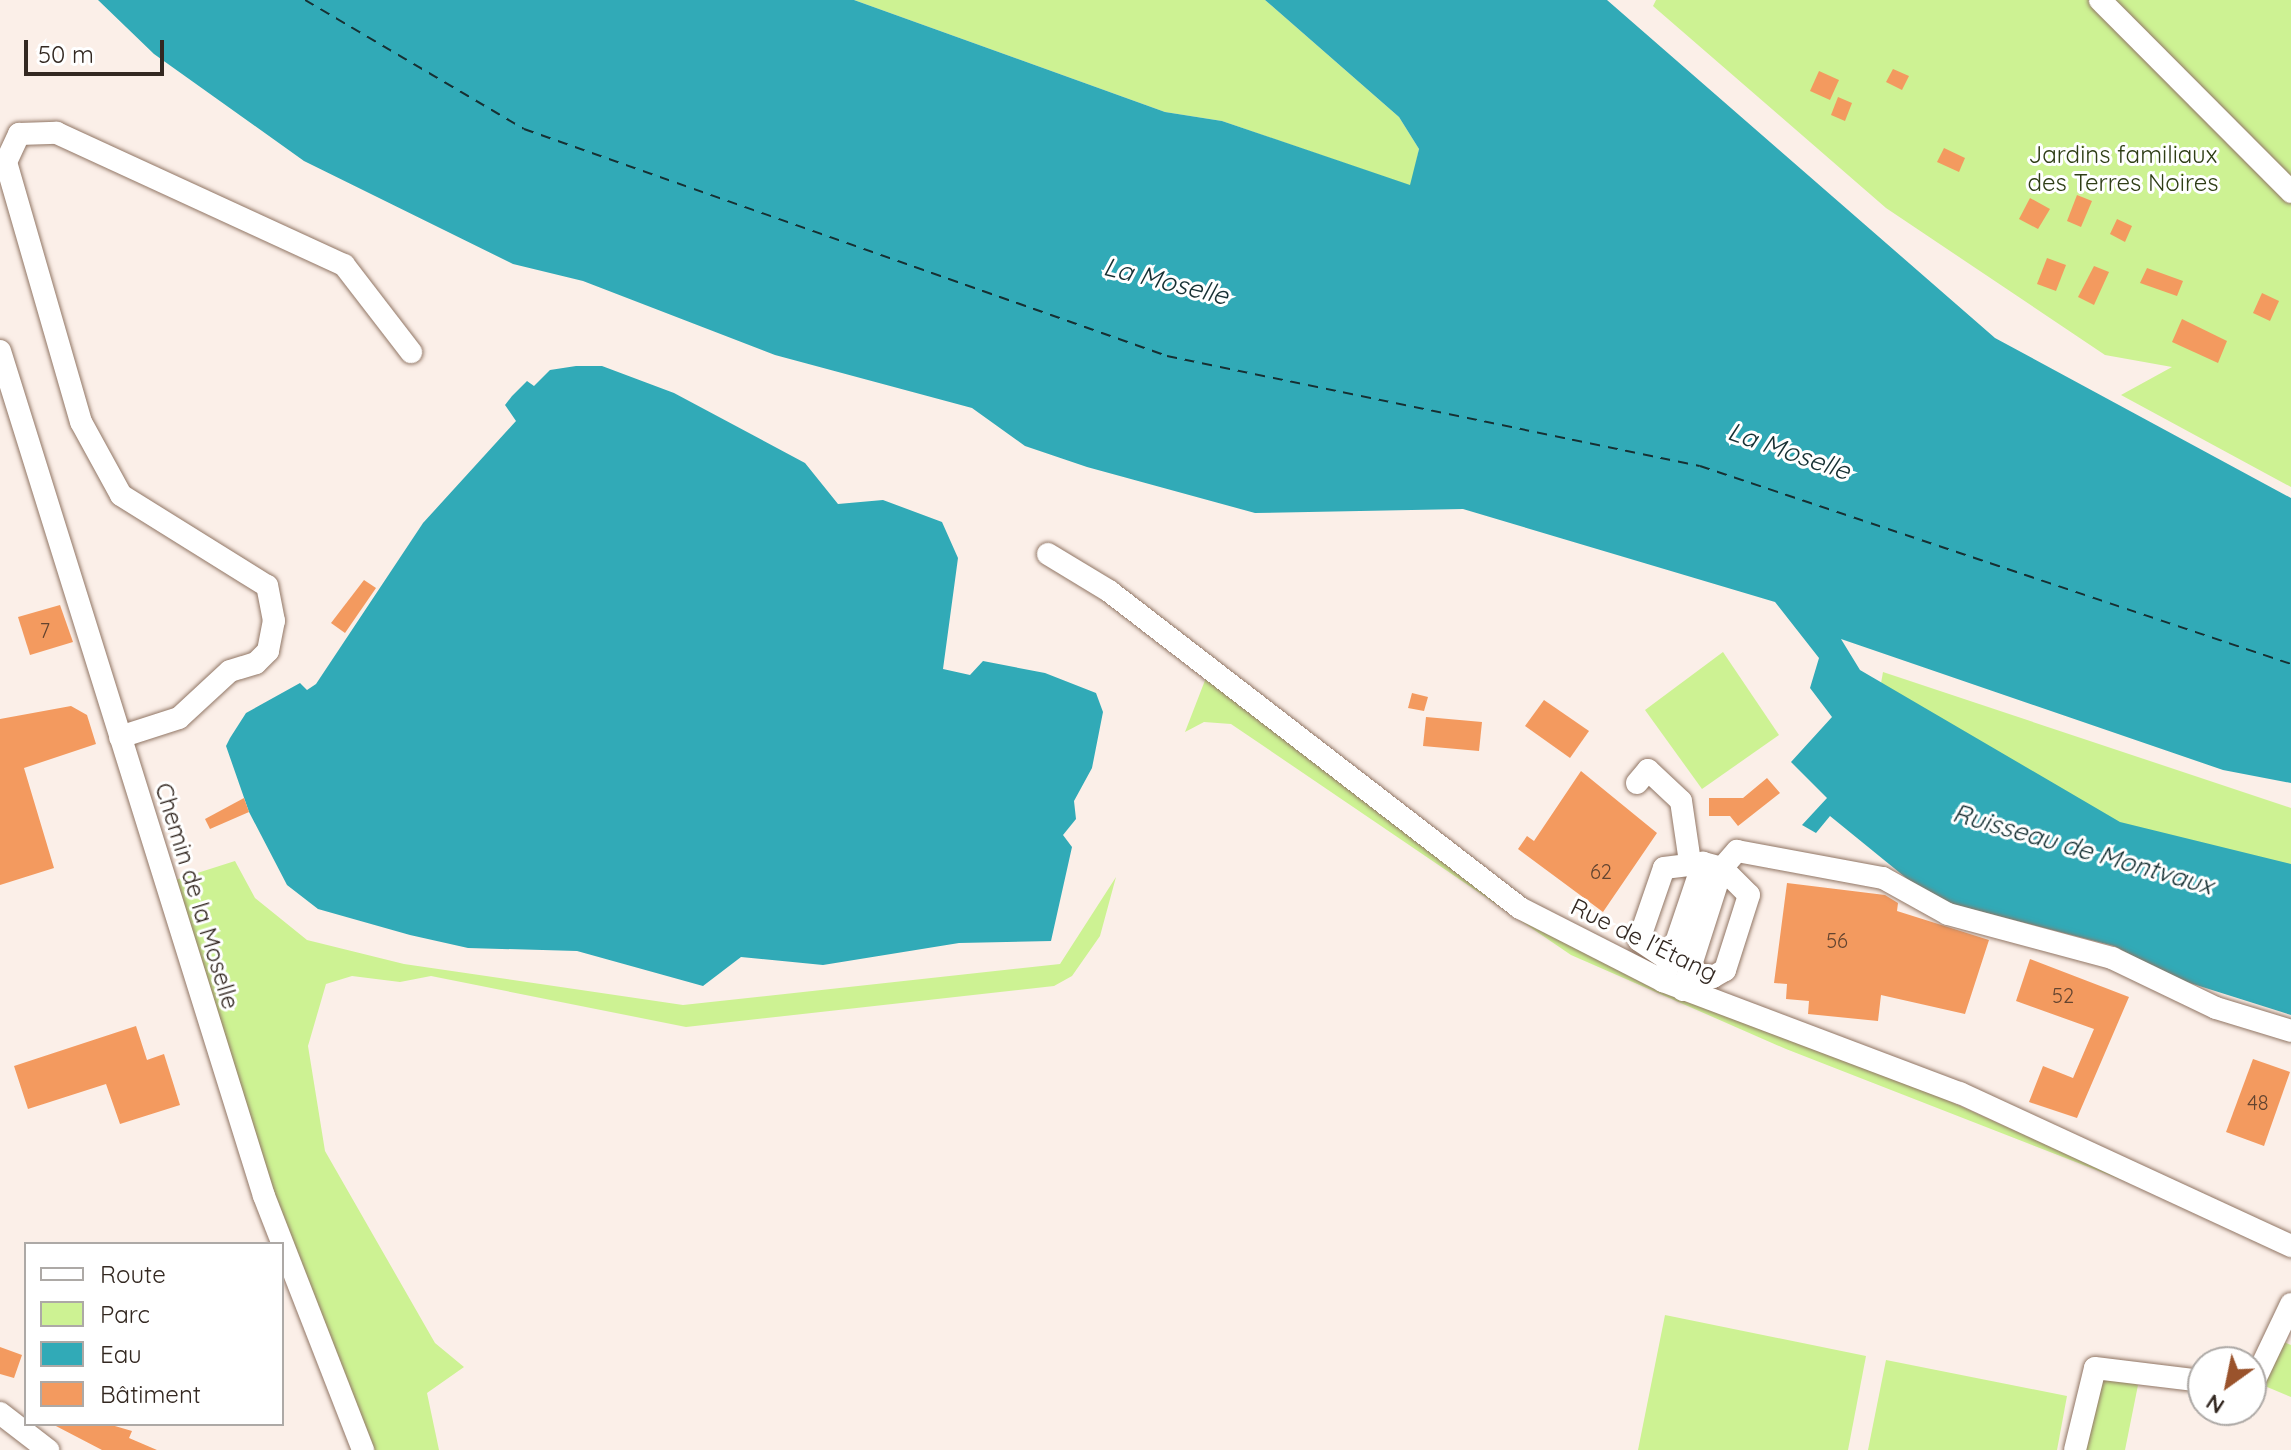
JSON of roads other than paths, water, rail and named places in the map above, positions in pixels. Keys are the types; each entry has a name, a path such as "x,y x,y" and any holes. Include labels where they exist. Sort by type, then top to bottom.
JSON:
{"street":[{"path":"2100,0 2291,192"},
{"path":"120,737 179,718 230,671 256,663 268,651 274,621 267,586 121,495 81,422 6,162 19,134 57,133 344,265 411,352"},
{"name":"Chemin de la Moselle","path":"0,351 264,1196 282,1242"},
{"name":"Rue de l'Étang","path":"1048,554 1109,591 1520,908 1960,1093 2291,1246"},
{"path":"1637,783 1648,770 1681,801 1705,864 1749,895 1730,955 1713,977 1677,976 1639,940 1664,868 1705,864 1737,851 1883,878 1948,914 2112,958 2216,1008 2291,1031"},
{"path":"1677,976 1705,864"},
{"name":"Chemin de la Moselle","path":"284,1247 363,1450"},
{"path":"2267,1354 2291,1304"},
{"path":"2075,1450 2095,1368 2187,1379"},
{"path":"0,1413 38,1447"}],"water":[{"path":"98,0 854,0 1165,112 1222,121 1410,185 1419,149 1399,117 1265,0 1607,0 1995,338 2291,498 2291,783 2223,770 1841,639 1860,670 2120,822 2291,864 2291,1015 2174,978 2114,946 1932,899 1830,816 1816,833 1802,825 1827,798 1791,762 1832,717 1810,688 1819,658 1775,602 1463,509 1255,513 1087,467 1025,446 972,408 775,355 583,281 513,264 304,161 154,54"},
{"path":"602,366 674,393 805,463 838,504 883,500 942,522 958,558 943,669 970,675 983,661 1045,673 1096,693 1103,712 1092,768 1074,801 1076,819 1063,835 1072,847 1051,941 959,943 823,965 741,957 703,986 577,951 468,948 410,935 318,909 287,885 249,812 226,746 230,738 246,713 300,683 307,690 316,684 423,523 516,421 505,405 512,396 527,381 534,386 550,370"}],"park label":[{"name":"Jardins familiaux des Terres Noires","path":"2123,169"}],"water label":[{"name":"La Moselle","path":"1166,281"},
{"name":"La Moselle","path":"1789,451"},
{"name":"Ruisseau de Montvaux","path":"2083,849"}]}
